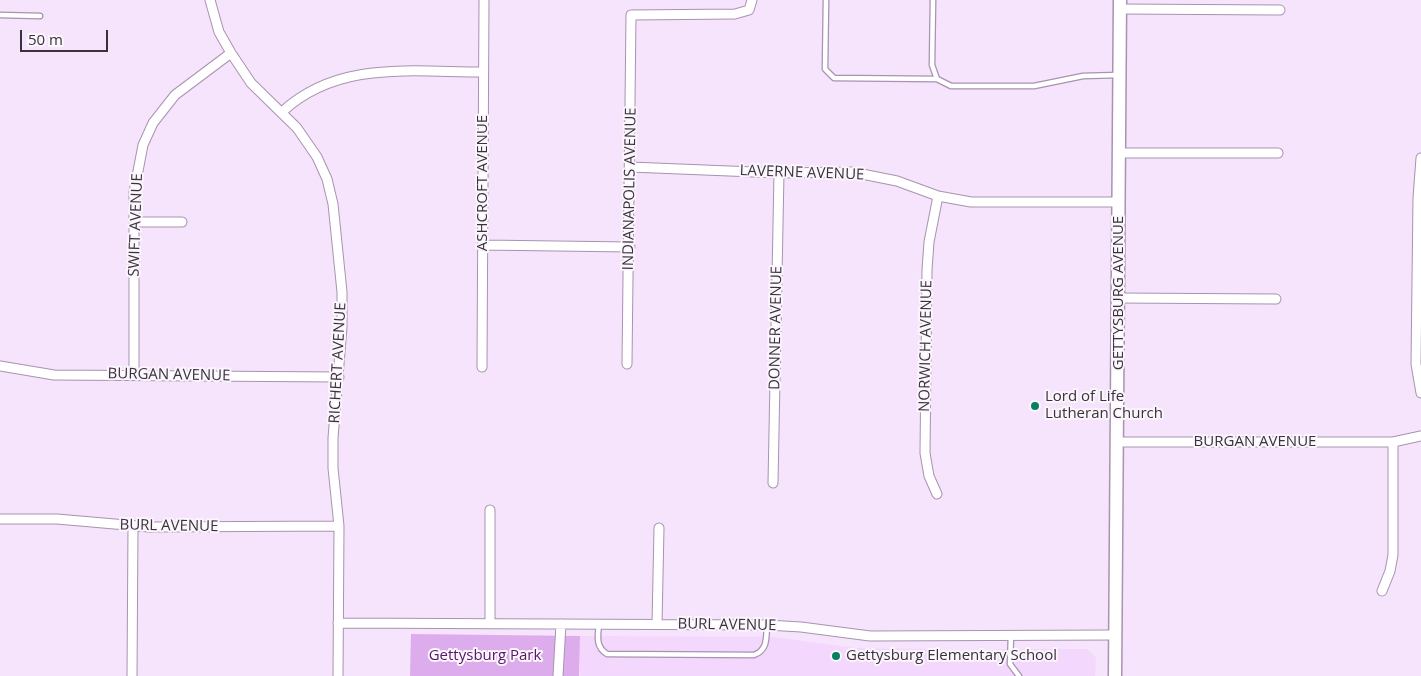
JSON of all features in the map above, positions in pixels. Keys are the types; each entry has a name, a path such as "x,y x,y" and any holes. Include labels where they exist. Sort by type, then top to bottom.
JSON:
{"street":[{"name":"RICHERT AVENUE","path":"210,0 220,32 231,53 251,83 297,128 317,156 327,179 333,204 342,292 339,377 333,438 333,468 339,526 338,676"},
{"name":"ASHCROFT AVENUE","path":"482,367 484,0"},
{"name":"INDIANAPOLIS AVENUE","path":"627,364 630,247 631,15 735,14 749,10 752,0"},
{"path":"1120,5 1280,10"},
{"name":"GETTYSBURG AVENUE","path":"1116,676 1120,5"},
{"name":"SWIFT AVENUE","path":"134,375 134,222 137,168 143,145 153,123 175,95 231,53"},
{"path":"282,112 306,93 344,76 368,72 483,72"},
{"path":"1119,153 1278,153"},
{"path":"1421,158 1418,198 1416,364 1421,393"},
{"name":"LAVERNE AVENUE","path":"630,167 779,173 852,172 896,181 938,196 971,202 1119,202"},
{"name":"DONNER AVENUE","path":"773,483 779,173"},
{"name":"NORWICH AVENUE","path":"937,494 929,476 925,454 927,270 929,242 938,196"},
{"path":"134,222 182,222"},
{"path":"483,245 630,247"},
{"path":"1118,298 1276,299"},
{"name":"BURGAN AVENUE","path":"0,366 54,375 339,377"},
{"name":"BURGAN AVENUE","path":"1118,442 1393,442 1421,436"},
{"path":"1382,591 1390,571 1393,554 1393,442"},
{"path":"490,510 490,623"},
{"name":"BURL AVENUE","path":"0,519 57,519 133,526 339,526"},
{"path":"132,676 133,526"},
{"path":"657,624 659,528"},
{"name":"BURL AVENUE","path":"338,623 767,625 801,626 870,636 1116,635"},
{"path":"558,676 561,624"}],"lane":[{"path":"826,0 825,69 834,78 937,79 951,86 1034,86 1083,76 1120,75"},
{"path":"933,0 932,65 937,79"},
{"path":"0,15 40,16"},
{"path":"599,624 598,644 606,654 754,655 762,652 765,646 767,625"},
{"path":"1011,635 1010,664 1019,676"}],"shaded area":[{"name":"Gettysburg Elementary School","path":"580,636 774,637 854,648 928,649 943,653 986,652 997,649 1087,649 1096,658 1095,676 580,676"}],"green space":[{"name":"Gettysburg Park","path":"411,634 580,636 579,676 410,676"}],"place":[{"name":"Lord of Life Lutheran Church","path":"1035,406"},
{"name":"Gettysburg Elementary School","path":"836,656"}]}
